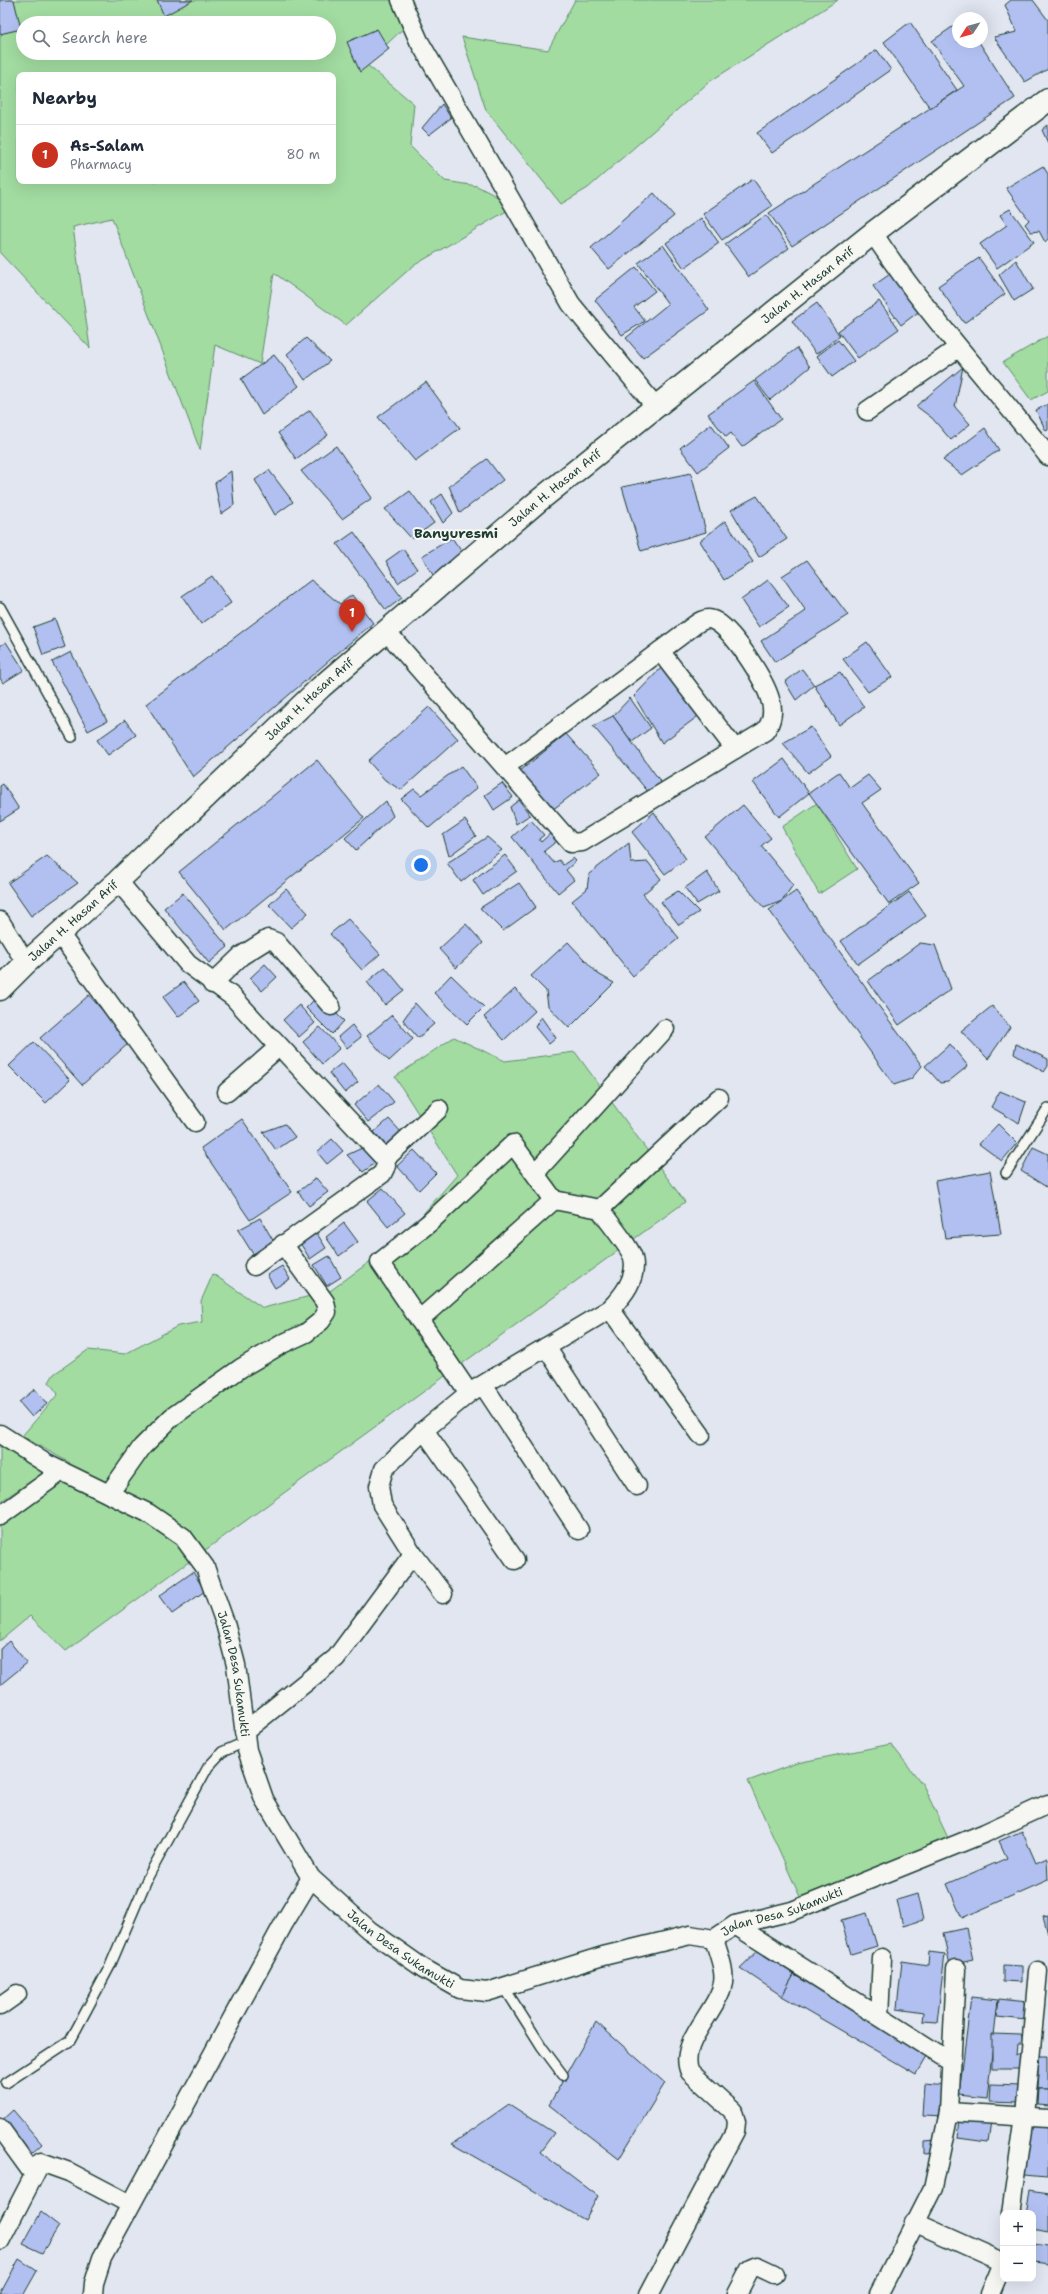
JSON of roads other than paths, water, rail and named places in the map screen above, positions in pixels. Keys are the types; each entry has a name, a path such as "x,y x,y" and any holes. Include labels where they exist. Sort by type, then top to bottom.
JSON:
{"main road":[{"name":"Jalan H. Hasan Arif","path":"0,989 26,963 118,881 321,687 537,502 873,233 1048,100"}],"street":[{"path":"401,0 419,41 571,304 656,407"},
{"path":"873,233 897,270 958,348 1045,447"},
{"path":"866,411 958,348"},
{"path":"386,631 505,767 562,835 574,844 582,842 765,731 772,716 770,699 749,658 731,634 713,620 704,620 697,623 505,767"},
{"path":"660,651 735,749"},
{"path":"118,881 188,964 212,984 233,997 384,1159 386,1166 382,1174 254,1266"},
{"path":"0,921 26,963"},
{"path":"60,933 195,1122"},
{"path":"212,984 240,956 268,939 276,942 331,1006"},
{"path":"535,1173 665,1029"},
{"path":"227,1092 274,1051 275,1047 272,1038"},
{"path":"600,1209 719,1098"},
{"path":"384,1159 439,1109"},
{"path":"443,1594 413,1554 382,1505 379,1486 384,1469 424,1430 476,1389 610,1309 622,1297 631,1281 633,1257 600,1209 554,1200 513,1144 429,1222 380,1262 419,1320 476,1389 579,1530"},
{"path":"419,1320 554,1200"},
{"path":"109,1494 142,1447 172,1417 241,1368 282,1344 306,1333 320,1322 327,1312 325,1302 283,1244"},
{"path":"610,1309 701,1435"},
{"path":"546,1347 637,1486"},
{"path":"424,1430 515,1560"},
{"name":"Jalan Desa Sukamukti","path":"0,1434 62,1471 148,1514 183,1538 205,1566 225,1623 236,1665 245,1737 264,1799 311,1878 369,1930 423,1968 460,1989 487,1992 603,1956 690,1935 714,1939 735,1925 792,1911 985,1833 1048,1804"},
{"path":"0,1516 62,1471"},
{"path":"245,1737 336,1658 413,1554"},
{"path":"93,2294 94,2283 102,2258 130,2204 311,1878"},
{"path":"735,1925 951,2062"},
{"path":"649,2294 735,2131 736,2122 733,2111 696,2077 687,2064 688,2051 723,1986 721,1965 714,1939"},
{"path":"879,2016 882,1958"},
{"path":"884,2292 914,2222 933,2188 949,2112 956,1969"},
{"path":"1011,2210 1025,2116 1038,1971"},
{"path":"0,2006 17,1994"},
{"path":"949,2112 1048,2118"},
{"path":"0,2128 34,2175"},
{"path":"0,2241 41,2162 69,2172 130,2204"},
{"path":"914,2222 1000,2261"},
{"path":"737,2294 750,2269 757,2266 774,2274"},
{"path":"990,2294 1000,2269"}],"lane":[{"path":"0,607 72,737"},
{"path":"1006,1173 1048,1108"},
{"path":"6,2084 70,2041 110,1966 148,1877 208,1767 222,1752 245,1737"},
{"path":"504,1987 542,2047 563,2075"}],"place":[{"name":"As-Salam","path":"352,632"}],"district":[{"name":"Banyuresmi","path":"456,533"}]}
